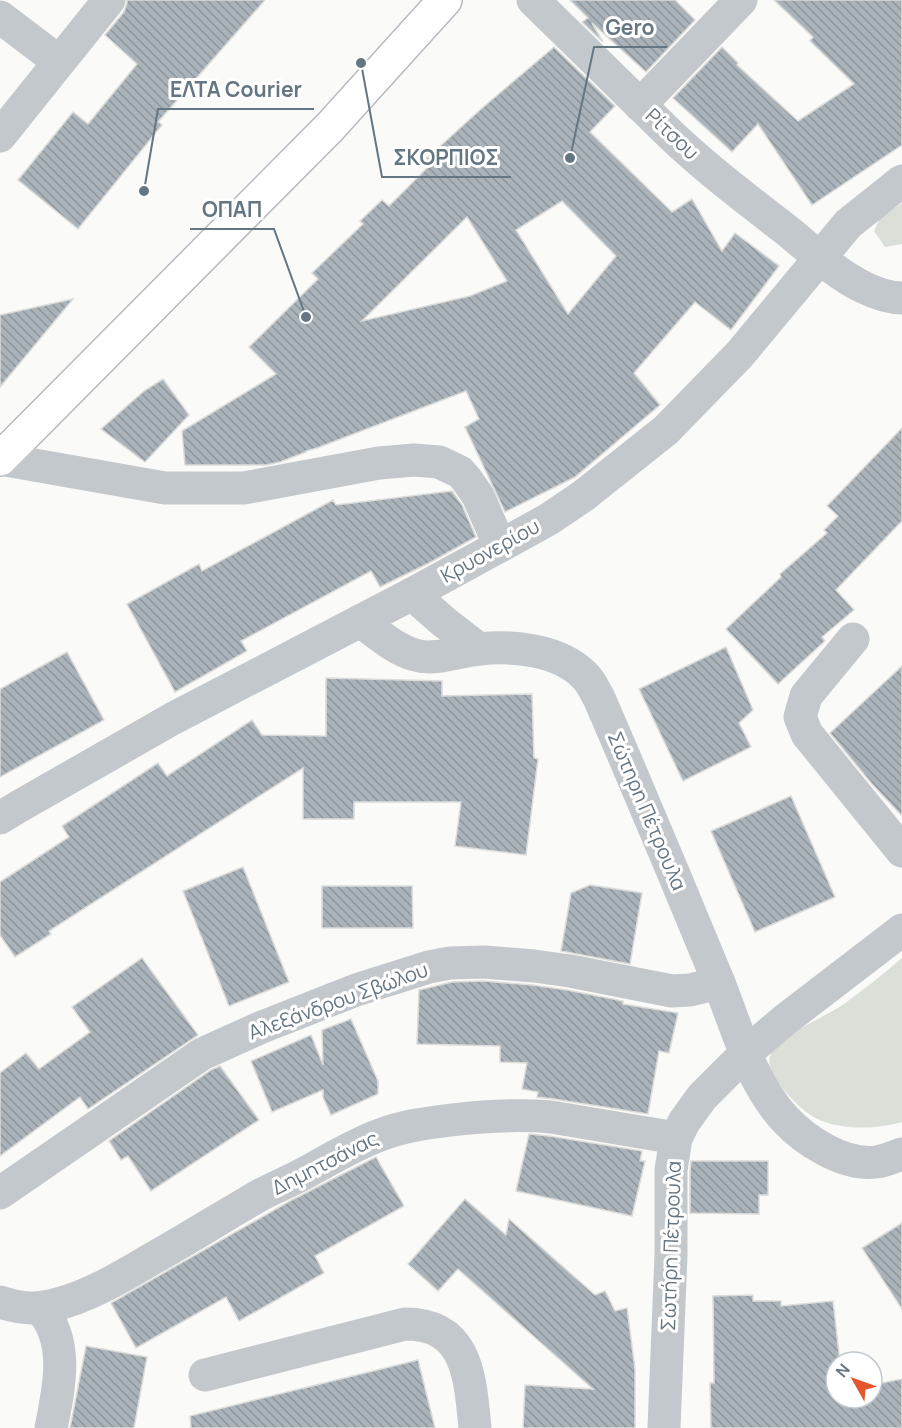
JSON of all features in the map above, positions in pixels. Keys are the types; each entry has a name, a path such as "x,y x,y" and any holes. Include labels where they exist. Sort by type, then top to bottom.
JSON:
{"main road":[{"path":"0,459 330,127 446,0"}],"street":[{"path":"0,135 109,0"},
{"name":"Ρίτσου","path":"533,0 691,154 860,286 880,294 902,298"},
{"path":"640,105 741,0"},
{"path":"0,16 58,61"},
{"name":"Κρυονερίου","path":"0,818 172,719 412,594 549,519 584,496 666,429 740,354 848,224 902,181"},
{"path":"0,459 165,488 244,488 379,463 414,460 440,462 460,472 467,480 478,496 500,546"},
{"path":"412,594 479,649"},
{"name":"Σώτηρη Πέτρουλα","path":"360,621 388,642 416,656 500,648 544,653 566,661 586,677 599,698 651,818 746,1053"},
{"path":"853,639 806,696 800,717 807,734 902,851"},
{"name":"Σωτήρη Πέτρουλα","path":"664,1428 671,1255 671,1170 676,1138 684,1122 702,1097 746,1053 786,1019 902,930"},
{"name":"Αλεξάνδρου Σβώλου","path":"0,1193 202,1054 302,1010 429,967 450,963 514,963 570,971 672,991 690,990 719,983"},
{"path":"746,1053 758,1079 778,1110 792,1125 819,1146 838,1155 870,1162 889,1160 902,1154"},
{"name":"Δημητσάνας","path":"0,1302 29,1309 58,1304 79,1297 262,1194 342,1152 382,1134 402,1128 466,1118 532,1115 551,1116 676,1138"},
{"path":"40,1308 55,1330 59,1347 58,1390 51,1428"},
{"path":"205,1375 405,1324 421,1324 436,1329 451,1339 461,1355 470,1382 475,1428"}],"shaded area":[{"path":"902,203 902,244 885,247 874,231 880,218"},
{"path":"902,958 902,1122 879,1127 854,1127 819,1120 803,1110 782,1088 769,1063 770,1056 782,1041 844,1004"}],"building":[{"path":"127,0 265,0 158,122 162,125 78,229 18,180 73,112 88,124 137,64 105,35 124,12"},
{"path":"570,0 675,0 695,20 646,72 592,23 603,42 582,22 588,18"},
{"path":"774,0 902,0 902,145 812,205 758,124 732,152 673,98 722,47 738,63 737,65 798,121 854,84 810,41 813,37"},
{"path":"554,47 615,106 590,132 672,212 692,199 722,251 735,233 779,266 731,330 695,302 634,373 660,405 575,477 505,512 465,427 479,419 466,391 280,462 266,465 185,465 182,431 276,374 249,347 318,279 312,273 363,224 360,221 382,200 389,206 430,165 425,160","holes":["562,201 616,256 568,314 516,230","467,217 507,281 470,296 362,321"]},
{"path":"73,299 0,387 0,315"},
{"path":"163,379 189,415 145,462 101,429 144,391"},
{"path":"902,428 902,521 836,590 854,610 822,637 825,641 778,684 726,629 781,577 780,574 827,533 824,530 838,516 827,506"},
{"path":"452,491 462,505 476,537 380,587 371,571 241,641 247,651 175,692 127,604 199,564 202,571 333,500 336,505"},
{"path":"726,647 753,710 739,723 751,747 683,781 639,689"},
{"path":"67,652 104,720 0,777 0,689"},
{"path":"902,666 902,816 830,733"},
{"path":"326,678 442,681 442,696 532,694 534,758 538,759 526,855 455,846 461,802 354,802 354,819 303,819 303,768 49,931 51,934 15,957 0,935 0,882 69,837 62,826 158,763 167,776 252,720 262,735 326,736"},
{"path":"791,796 835,897 755,932 711,831"},
{"path":"243,867 289,982 229,1006 183,891"},
{"path":"590,885 642,893 630,964 561,951 571,893"},
{"path":"322,886 412,886 413,928 322,928"},
{"path":"142,958 198,1035 88,1109 80,1097 0,1156 0,1073 26,1053 39,1069 90,1032 72,1007"},
{"path":"484,981 567,990 623,1001 623,1004 678,1013 669,1053 659,1051 648,1114 537,1097 538,1092 522,1089 527,1063 500,1062 500,1046 417,1044 419,990 452,982"},
{"path":"351,1019 378,1081 378,1094 331,1115 323,1097 323,1090 272,1112 251,1061 311,1035 323,1065 322,1030"},
{"path":"220,1066 259,1120 151,1191 128,1156 121,1160 109,1141"},
{"path":"529,1134 642,1151 640,1161 645,1161 632,1216 516,1191"},
{"path":"376,1157 404,1206 315,1256 324,1273 239,1321 226,1297 136,1348 111,1303 290,1201"},
{"path":"691,1161 768,1161 768,1195 759,1195 759,1214 690,1213"},
{"path":"465,1199 506,1235 509,1219 595,1295 605,1291 615,1311 627,1308 635,1369 635,1428 523,1428 525,1385 593,1389 458,1269 438,1291 408,1264"},
{"path":"902,1223 902,1309 862,1248"},
{"path":"753,1295 753,1301 781,1301 781,1306 833,1301 839,1350 824,1350 824,1410 884,1410 884,1383 902,1379 902,1428 711,1428 710,1383 714,1383 713,1296"},
{"path":"86,1346 147,1357 134,1428 70,1428"},
{"path":"418,1360 435,1428 191,1428 190,1416"}],"place":[{"name":"ΣΚΟΡΠΙΟΣ","path":"361,63"},
{"name":"Gero","path":"570,158"},
{"name":"ΕΛΤΑ Courier","path":"144,191"},
{"name":"ΟΠΑΠ","path":"306,317"}]}
